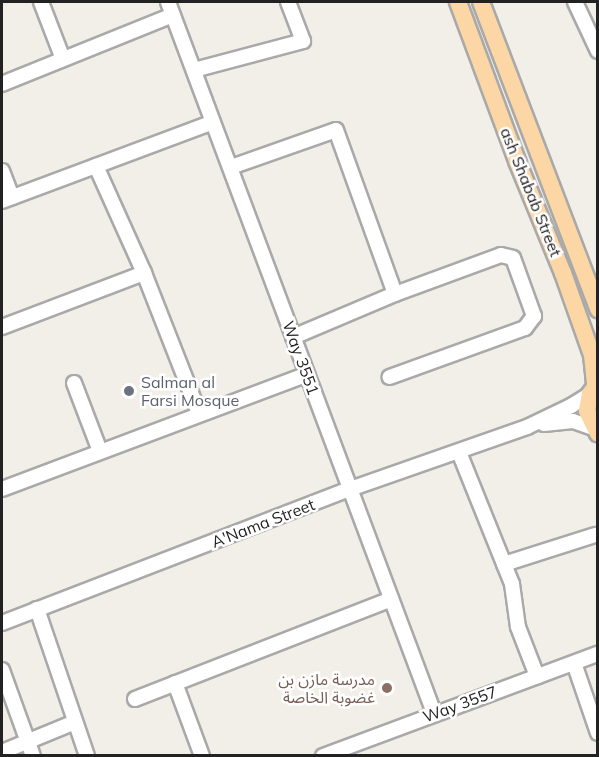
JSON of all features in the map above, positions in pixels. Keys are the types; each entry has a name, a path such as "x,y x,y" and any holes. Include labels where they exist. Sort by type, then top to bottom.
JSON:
{"main road":[{"name":"ash Shabab Street","path":"458,2 563,273 592,355 594,387 587,411 595,431"},
{"name":"ash Shabab Street","path":"481,2 597,309"}],"street":[{"path":"41,2 63,59"},
{"name":"Way 3551","path":"168,2 434,714"},
{"path":"194,70 303,41 288,2"},
{"path":"579,4 597,51"},
{"path":"2,84 173,15"},
{"path":"2,171 7,199 213,122"},
{"path":"231,167 336,130 395,294"},
{"path":"96,166 144,273 199,413"},
{"path":"294,338 395,294 501,255 513,258 534,316 525,328 390,377"},
{"path":"2,327 144,273"},
{"path":"2,489 199,413 306,375"},
{"path":"75,383 100,451"},
{"name":"A'Nama Street","path":"2,622 350,489 527,427 571,406 594,387"},
{"name":"A'Nama Street","path":"527,427 562,420 573,421 595,431"},
{"path":"459,452 512,584 518,627 537,676"},
{"path":"504,564 595,535"},
{"path":"135,699 391,598"},
{"path":"37,609 87,756"},
{"name":"Way 3557","path":"323,756 597,654"},
{"path":"574,663 597,733"},
{"path":"2,670 33,756"},
{"path":"176,683 201,756"},
{"path":"2,752 75,722"}],"place":[{"name":"Salman al Farsi Mosque","path":"129,391"},
{"name":"مدرسة مازن بن غضوبة الخاصة","path":"387,688"}]}
